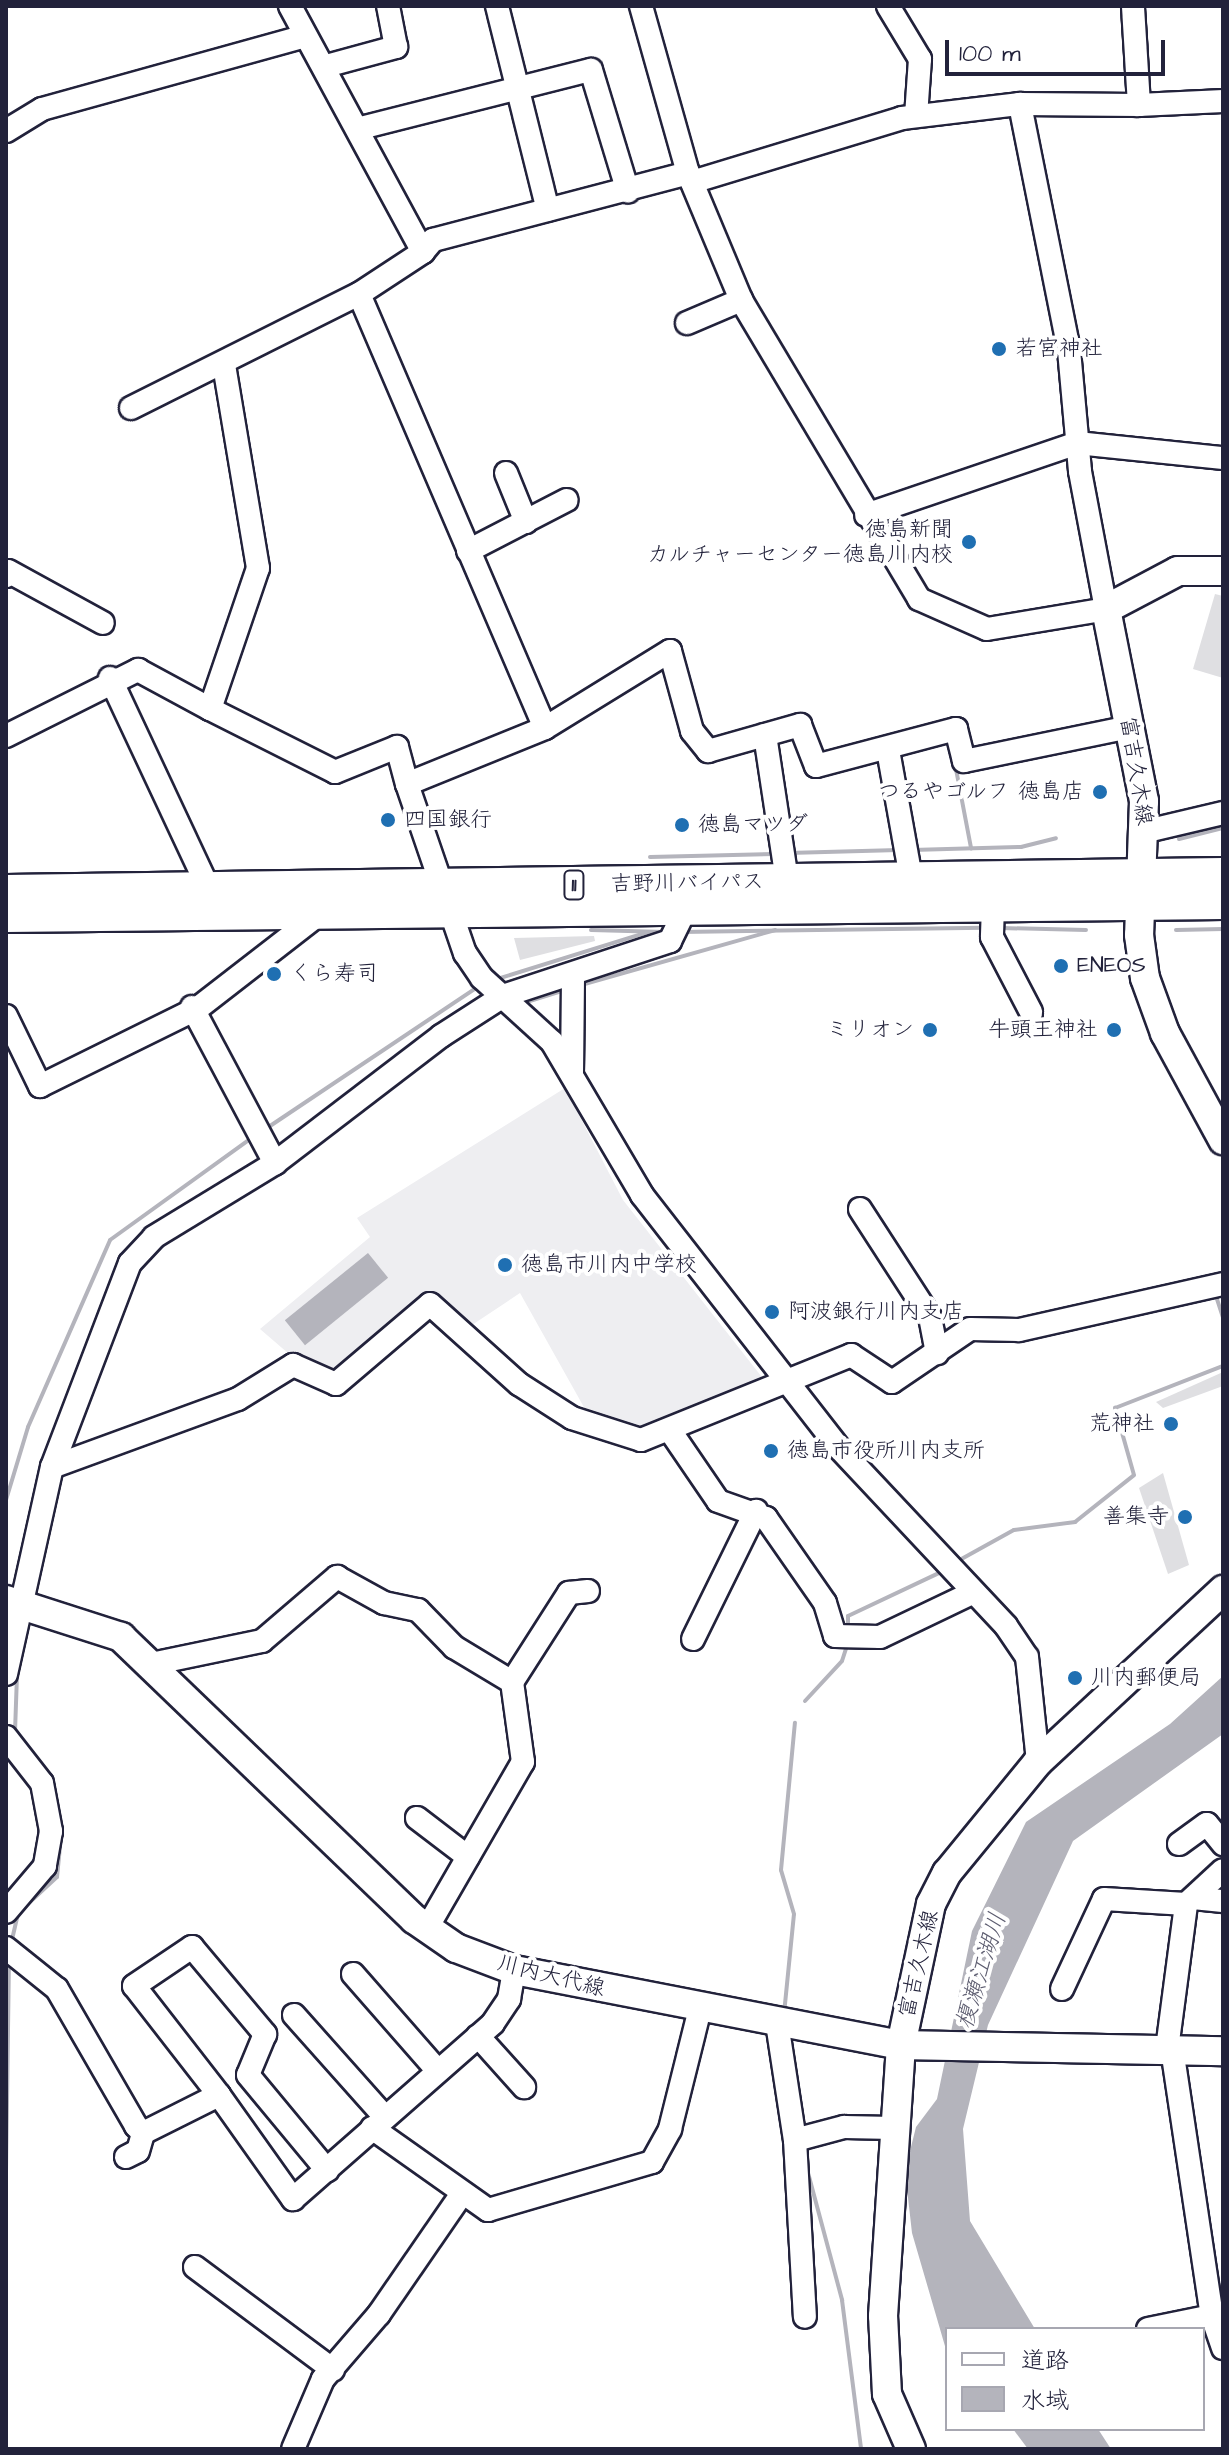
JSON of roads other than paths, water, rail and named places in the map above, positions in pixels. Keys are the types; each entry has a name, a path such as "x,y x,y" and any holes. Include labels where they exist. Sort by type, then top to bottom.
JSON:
{"highway":[{"name":"吉野川バイパス","path":"6,916 319,914 787,863 907,860 1223,903"},
{"name":"吉野川バイパス","path":"6,891 208,887 447,899 681,925 992,921 1223,874"}],"main road":[{"path":"1106,609 1178,571 1223,571"},
{"name":"富吉久木線","path":"1106,609 1147,831 1140,890 1149,994 1223,1140"},
{"name":"富吉久木線","path":"911,2449 887,2394 883,2316 901,2045 931,1904 1038,1762 1223,1590"},
{"name":"川内大代線","path":"20,1604 93,1623 156,1663 427,1928 514,1970 700,2009 901,2045 987,2043 1223,2051"}],"street":[{"path":"290,6 361,128 423,252"},
{"path":"326,66 396,47 388,6"},
{"path":"497,6 548,210"},
{"path":"641,6 690,177 741,300 866,515 919,599 961,623 1010,627 1106,609 1077,443 1069,350 1020,104"},
{"path":"888,6 920,59 916,116"},
{"path":"1133,6 1139,105"},
{"path":"6,131 42,109 305,36"},
{"path":"361,128 591,70 628,192"},
{"path":"131,408 224,365 359,294 423,252 433,240 690,177 916,116 1020,104 1139,105 1223,101"},
{"path":"359,294 545,728"},
{"path":"687,323 741,300"},
{"path":"210,709 258,568 224,365"},
{"path":"866,515 1077,443 1223,458"},
{"path":"506,473 526,522"},
{"path":"468,551 567,500"},
{"path":"6,576 8,571 103,623"},
{"path":"407,784 545,728 670,651 700,748 800,725 816,766 888,750 956,729 964,761 1129,727"},
{"path":"6,736 110,678 138,670 335,772 397,747 447,899 502,995 572,1075 642,1195 787,1381 907,1522 974,1592 1027,1657 1038,1762"},
{"path":"110,678 208,887"},
{"path":"765,735 787,863"},
{"path":"888,750 907,860"},
{"path":"1147,831 1223,813"},
{"path":"6,1016 40,1086 192,1007 319,914"},
{"path":"992,921 1031,1012"},
{"path":"6,1674 20,1604 58,1467 130,1263 154,1237 275,1163 502,995 571,984 681,925"},
{"path":"571,984 572,1075"},
{"path":"192,1007 275,1163"},
{"path":"860,1209 930,1317 937,1353"},
{"path":"58,1467 181,1414 238,1399 293,1365 336,1384 430,1304 519,1384 572,1418 641,1440 671,1432 851,1355 892,1382 970,1329 1019,1330 1223,1284"},
{"path":"671,1432 718,1501 756,1511 825,1603 835,1636 880,1637 974,1592"},
{"path":"693,1639 756,1511"},
{"path":"156,1663 262,1641 337,1577 384,1603 418,1610 454,1647 512,1682"},
{"path":"427,1928 523,1762 512,1682 569,1593 588,1591"},
{"path":"6,1737 42,1783 51,1831 45,1866 6,1912"},
{"path":"417,1818 468,1857"},
{"path":"1179,1844 1207,1824 1223,1844"},
{"path":"1223,1870 1190,1901 1170,2049 1212,2316 1223,2348"},
{"path":"1062,1989 1104,1899 1223,1901"},
{"path":"143,2133 221,2097 248,2075 265,2034 192,1947 134,1986 221,2097 293,2199 478,2036 509,1999 514,1970"},
{"path":"10,1949 57,1989 143,2133 138,2151 126,2157"},
{"path":"353,1974 438,2071"},
{"path":"294,2015 379,2122 461,2195 488,2210 652,2162 670,2129 700,2009"},
{"path":"777,2023 795,2140 805,2317"},
{"path":"478,2036 524,2087"},
{"path":"248,2075 327,2170"},
{"path":"795,2140 844,2127 894,2128"},
{"path":"293,2449 318,2387 461,2195"},
{"path":"195,2267 333,2370"},
{"path":"1167,2327 1212,2316"}],"water":[{"path":"368,1253 388,1278 305,1345 285,1320"},
{"name":"榎瀬江湖川","path":"1223,1676 1223,1734 1073,1841 988,2025 963,2129 970,2221 1034,2327 945,2327 945,2346 912,2233 905,2171 916,2127 937,2099 972,1931 1026,1822 1170,1724"},
{"path":"1014,2431 1099,2431 1111,2449 1028,2449"}],"waterway":[{"path":"955,764 971,848"},
{"path":"1179,839 1223,828"},
{"path":"912,850 1021,847 1056,838"},
{"path":"788,853 899,850"},
{"path":"650,857 776,854"},
{"path":"681,932 985,928"},
{"path":"1001,928 1086,930"},
{"path":"1176,930 1223,929"},
{"path":"591,930 665,932"},
{"path":"581,985 775,930"},
{"path":"494,980 648,932"},
{"path":"267,1128 479,986"},
{"path":"520,1004 565,990"},
{"path":"301,1156 424,1063"},
{"path":"6,1500 28,1427 110,1240 253,1137"},
{"path":"1215,1293 1223,1318"},
{"path":"956,1562 1014,1530 1075,1522 1134,1475 1115,1408 1223,1366"},
{"path":"848,1630 848,1616 943,1571"},
{"path":"805,1701 842,1661 848,1643"},
{"path":"15,1732 17,1674"},
{"path":"784,2014 794,1914 781,1870 795,1723"},
{"path":"24,1742 45,1770"},
{"path":"11,1944 18,1913 57,1877 61,1836"},
{"path":"6,2173 9,1961"},
{"path":"807,2169 842,2300 861,2449"}],"place":[{"name":"若宮神社","path":"999,349"},
{"name":"徳島新聞 カルチャーセンター徳島川内校","path":"969,542"},
{"name":"つるやゴルフ 徳島店","path":"1100,792"},
{"name":"四国銀行","path":"388,820"},
{"name":"徳島マツダ","path":"682,825"},
{"name":"ENEOS","path":"1061,966"},
{"name":"くら寿司","path":"274,974"},
{"name":"ミリオン","path":"930,1030"},
{"name":"牛頭王神社","path":"1114,1030"},
{"name":"徳島市川内中学校","path":"505,1265"},
{"name":"阿波銀行川内支店","path":"772,1312"},
{"name":"荒神社","path":"1171,1424"},
{"name":"徳島市役所川内支所","path":"771,1451"},
{"name":"善集寺","path":"1185,1517"},
{"name":"川内郵便局","path":"1075,1678"}]}
